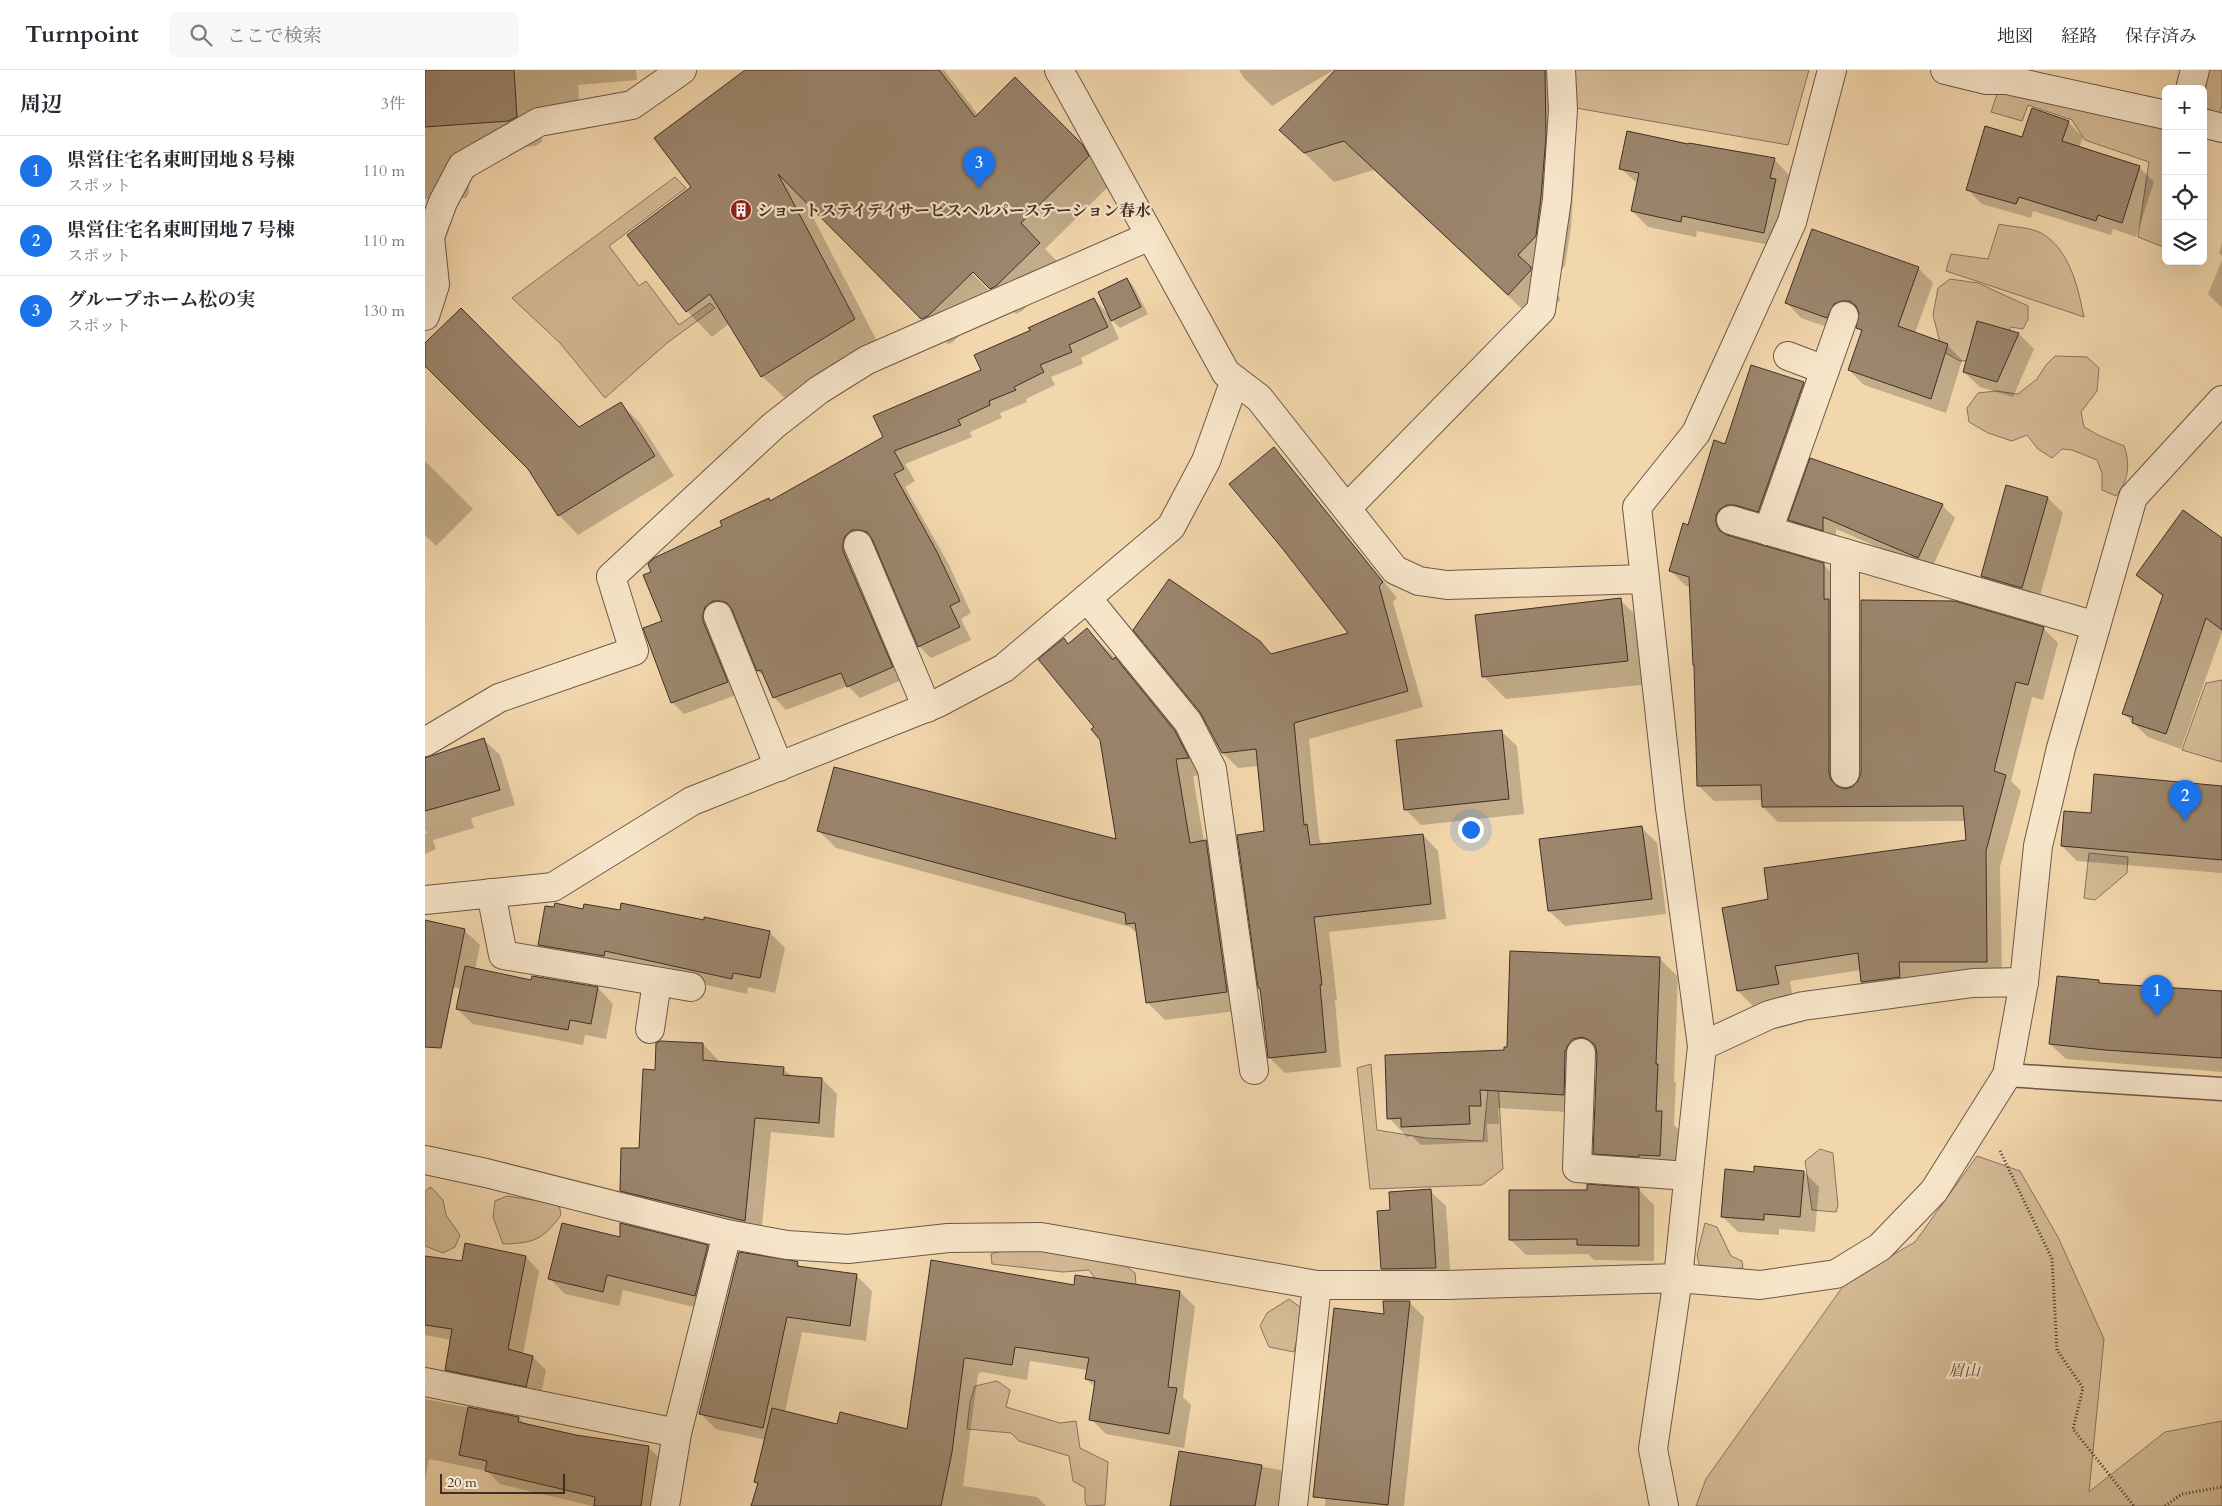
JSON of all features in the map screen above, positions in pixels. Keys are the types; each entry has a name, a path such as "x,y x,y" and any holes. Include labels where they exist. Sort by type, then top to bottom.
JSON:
{"street":[{"path":"425,316 435,286 430,237 443,202 462,166 539,122 632,105 682,70"},
{"path":"1059,70 1225,374 1259,398 1395,570 1419,581 1447,585 1645,578"},
{"path":"1347,508 1541,310 1557,199 1563,110 1561,70"},
{"path":"1664,1506 1653,1449 1678,1278 1701,1046 1669,808 1637,507 1696,433 1792,222 1832,70"},
{"path":"1945,70 1986,80 2007,80 2162,113"},
{"path":"2191,85 2195,70"},
{"path":"2207,124 2222,128"},
{"path":"425,742 499,698 634,651 611,577 773,426 819,390 867,360 1150,236"},
{"path":"1768,531 1844,316"},
{"path":"1788,356 1825,370"},
{"path":"425,900 553,887 692,802 927,708 1005,668 1171,527 1206,461 1235,380"},
{"path":"425,1160 486,1173 727,1234 787,1245 848,1249 948,1238 1041,1237 1317,1285 1447,1286 1678,1278 1760,1285 1836,1274 1880,1247 1934,1191 2007,1075 2024,982 2038,846 2061,748 2133,497 2222,400"},
{"path":"1731,520 2096,626"},
{"path":"858,545 927,708"},
{"path":"1845,553 1845,773"},
{"path":"1087,598 1188,722 1212,769 1254,1070"},
{"path":"719,616 779,767"},
{"path":"491,893 503,955 691,987"},
{"path":"650,1029 657,982"},
{"path":"1701,1046 1769,1015 1803,1006 1973,983 2024,982"},
{"path":"1581,1053 1577,1168 1688,1176"},
{"path":"665,1506 677,1433 727,1234"},
{"path":"1293,1506 1317,1285"},
{"path":"425,1382 677,1433"}],"lane":[{"path":"2007,1075 2222,1089"}],"path":[{"path":"1983,1115 2052,1259 2057,1350 2083,1388 2073,1429 2133,1506"},
{"path":"2165,1506 2182,1494 2222,1487"}],"green space":[{"path":"1567,70 1809,70 1788,145 1570,107"},
{"path":"2209,70 2222,70 2222,105 2220,112 2209,117 2207,115 2206,85"},
{"path":"1998,91 2162,127 2162,246 2138,237 2149,162 2085,140 2072,120 2028,105 2022,121 1991,112"},
{"path":"675,177 686,188 609,246 639,286 646,281 679,325 710,303 715,308 667,343 605,398 560,343 512,298"},
{"path":"1999,224 2037,231 2051,240 2066,259 2071,270 2084,317 1946,271 1951,254 1988,259"},
{"path":"1950,279 1978,283 2028,306 2028,319 2023,329 2011,327 1997,351 1987,359 1960,361 1942,351 1933,315 1938,288"},
{"path":"2055,356 2087,357 2099,368 2097,391 2081,412 2084,427 2124,446 2128,466 2126,479 2116,496 2102,490 2102,473 2097,460 2072,450 2062,449 2052,458 2038,449 2027,435 2012,441 1988,433 1969,422 1967,408 1978,393 1996,391 2018,394 2037,379 2046,365"},
{"path":"2222,680 2222,762 2182,750 2206,683"},
{"path":"2089,853 2128,857 2127,873 2095,900 2084,898"},
{"path":"1371,1064 1377,1130 1426,1138 1483,1141 1489,1080 1498,1079 1503,1169 1482,1185 1370,1189 1357,1068"},
{"path":"1820,1149 1833,1153 1838,1206 1836,1212 1812,1210 1805,1161"},
{"name":"眉山","path":"1977,1156 2020,1171 2058,1237 2104,1339 2089,1492 2165,1432 2222,1421 2222,1506 1696,1506 1706,1479 1846,1282 1915,1242"},
{"path":"431,1187 443,1200 446,1215 460,1235 455,1247 443,1253 425,1246 425,1191"},
{"path":"507,1196 559,1204 561,1215 548,1230 536,1239 522,1243 503,1244 493,1217 495,1201"},
{"path":"1705,1223 1717,1227 1731,1256 1742,1261 1743,1268 1718,1270 1700,1268 1697,1255"},
{"path":"1015,1247 1121,1262 1135,1273 1137,1296 1103,1289 1089,1270 1063,1272 992,1264 991,1254"},
{"path":"1289,1299 1304,1310 1294,1352 1269,1347 1260,1326 1267,1313"},
{"path":"997,1381 1010,1390 1006,1407 1060,1423 1076,1421 1080,1448 1108,1462 1105,1505 1087,1506 1085,1502 1085,1488 1073,1481 1069,1456 1019,1441 1011,1433 967,1429 970,1402 975,1386"}],"building":[{"path":"425,70 514,70 517,117 509,121 425,127"},
{"path":"745,70 939,70 975,117 1015,77 1082,144 1089,156 1021,223 1040,243 996,286 990,289 973,272 928,316 921,319 778,174 855,319 761,377 710,294 686,312 627,235 691,187 654,138"},
{"path":"1335,70 1545,70 1546,137 1536,236 1518,255 1531,267 1531,270 1508,295 1344,141 1304,153 1279,130"},
{"path":"2032,108 2069,121 2062,141 2140,166 2122,223 2098,215 2096,221 2019,197 2016,204 1966,190 1985,126 2022,137"},
{"path":"1627,131 1688,144 1775,158 1770,178 1776,179 1764,233 1682,216 1681,222 1631,211 1639,173 1619,169"},
{"path":"1812,229 1919,267 1898,326 1948,344 1931,399 1848,370 1862,330 1856,328 1859,313 1856,306 1850,301 1834,304 1827,318 1785,303"},
{"path":"1127,278 1141,307 1111,321 1098,292"},
{"path":"1094,298 1108,327 1069,345 1072,352 1040,365 1044,372 1014,387 1016,390 989,401 990,405 958,420 961,425 894,451 904,469 894,474 937,552 960,601 950,606 960,627 918,647 872,539 867,532 852,530 845,536 843,551 893,667 847,687 841,673 773,698 761,670 757,671 732,610 727,603 713,601 705,607 703,621 728,682 671,703 643,628 662,621 643,575 651,572 648,564 654,558 722,526 720,521 769,498 770,501 883,437 873,416 981,370 974,355 1031,330 1028,328"},
{"path":"461,308 579,427 621,402 655,456 558,516 528,469 425,366 425,343"},
{"path":"1977,321 2019,333 1997,382 1963,372"},
{"path":"1751,365 1804,382 1758,512 1735,505 1727,505 1720,509 1716,515 1716,523 1719,530 1727,535 1824,563 1824,599 1829,599 1829,773 1831,780 1837,786 1845,789 1852,787 1858,781 1861,773 1861,600 1955,601 2044,627 2028,685 2016,682 1994,771 2006,775 1986,851 1987,962 1899,962 1900,977 1861,982 1858,953 1775,966 1779,984 1737,991 1722,908 1768,899 1764,868 1966,840 1963,806 1762,807 1761,785 1697,786 1694,665 1689,577 1669,571 1683,523 1688,525 1714,440 1725,444"},
{"path":"1274,447 1383,582 1379,586 1408,691 1294,723 1304,825 1307,824 1310,845 1423,834 1431,904 1314,917 1322,985 1320,985 1326,1052 1268,1058 1260,988 1258,988 1237,835 1264,831 1256,749 1222,753 1200,712 1133,630 1169,579 1260,641 1271,654 1348,633 1229,484"},
{"path":"1810,458 1943,504 1918,558 1823,517 1823,531 1788,520"},
{"path":"2006,485 2048,497 2022,588 1981,576"},
{"path":"2183,510 2222,538 2222,630 2206,618 2166,734 2132,723 2133,717 2122,714 2163,595 2136,575"},
{"path":"1621,598 1628,661 1482,677 1475,615"},
{"path":"1087,628 1113,660 1115,657 1175,731 1189,758 1176,759 1190,843 1206,840 1227,992 1146,1003 1135,923 1126,924 1125,913 817,831 834,767 1116,839 1100,740 1091,729 1094,727 1038,659 1064,638 1068,644"},
{"path":"1502,730 1509,799 1404,810 1396,740"},
{"path":"484,738 500,790 425,811 425,758"},
{"path":"2094,774 2222,786 2222,860 2061,846 2064,811 2091,813"},
{"path":"1642,826 1652,899 1548,911 1539,839"},
{"path":"555,903 583,909 584,904 620,910 621,903 704,920 704,917 770,931 760,978 733,973 732,979 605,951 604,956 538,945 545,906 554,907"},
{"path":"425,920 465,929 441,1048 425,1047"},
{"path":"1510,951 1660,957 1656,1111 1662,1111 1660,1156 1639,1155 1639,1157 1593,1154 1597,1054 1595,1045 1582,1037 1573,1039 1565,1052 1564,1095 1480,1090 1481,1106 1469,1106 1470,1124 1401,1127 1401,1118 1387,1119 1385,1055 1504,1050 1504,1047 1507,1047"},
{"path":"465,966 531,980 532,976 598,987 591,1024 570,1020 568,1030 456,1009"},
{"path":"2057,976 2099,980 2099,983 2222,991 2222,1058 2049,1044"},
{"path":"660,1041 703,1043 703,1060 784,1067 783,1075 822,1078 819,1123 755,1118 745,1221 620,1191 621,1148 639,1148 643,1069 655,1070 656,1043"},
{"path":"1754,1166 1804,1171 1800,1217 1764,1214 1764,1220 1721,1217 1725,1169 1754,1172"},
{"path":"1587,1184 1639,1188 1639,1246 1577,1245 1577,1239 1509,1240 1509,1190 1587,1190"},
{"path":"1431,1189 1436,1268 1381,1269 1377,1211 1390,1210 1389,1192"},
{"path":"562,1223 620,1237 620,1223 708,1245 695,1296 607,1275 603,1292 548,1279"},
{"path":"465,1243 526,1256 508,1349 533,1356 526,1387 445,1370 452,1329 425,1325 425,1256 462,1261"},
{"path":"739,1252 795,1261 798,1262 797,1266 857,1274 850,1326 787,1317 763,1428 699,1414"},
{"path":"931,1260 1074,1285 1075,1275 1180,1291 1168,1387 1177,1388 1169,1434 1089,1420 1095,1381 1085,1379 1089,1358 1015,1347 1012,1365 964,1359 952,1452 941,1506 751,1506 758,1483 754,1482 772,1408 837,1424 840,1412 907,1429"},
{"path":"1383,1301 1410,1301 1388,1505 1313,1497 1334,1308 1384,1314"},
{"path":"468,1407 519,1417 518,1422 576,1435 649,1446 641,1506 594,1506 595,1497 485,1471 487,1461 459,1455"},
{"path":"1179,1451 1262,1465 1255,1506 1170,1506"}],"place":[{"name":"グループホーム松の実","path":"979,188"},
{"name":"ショートステイデイサービスヘルパーステーション春水","path":"741,210"},
{"name":"県営住宅名東町団地７号棟","path":"2185,821"},
{"name":"県営住宅名東町団地８号棟","path":"2157,1016"}]}
